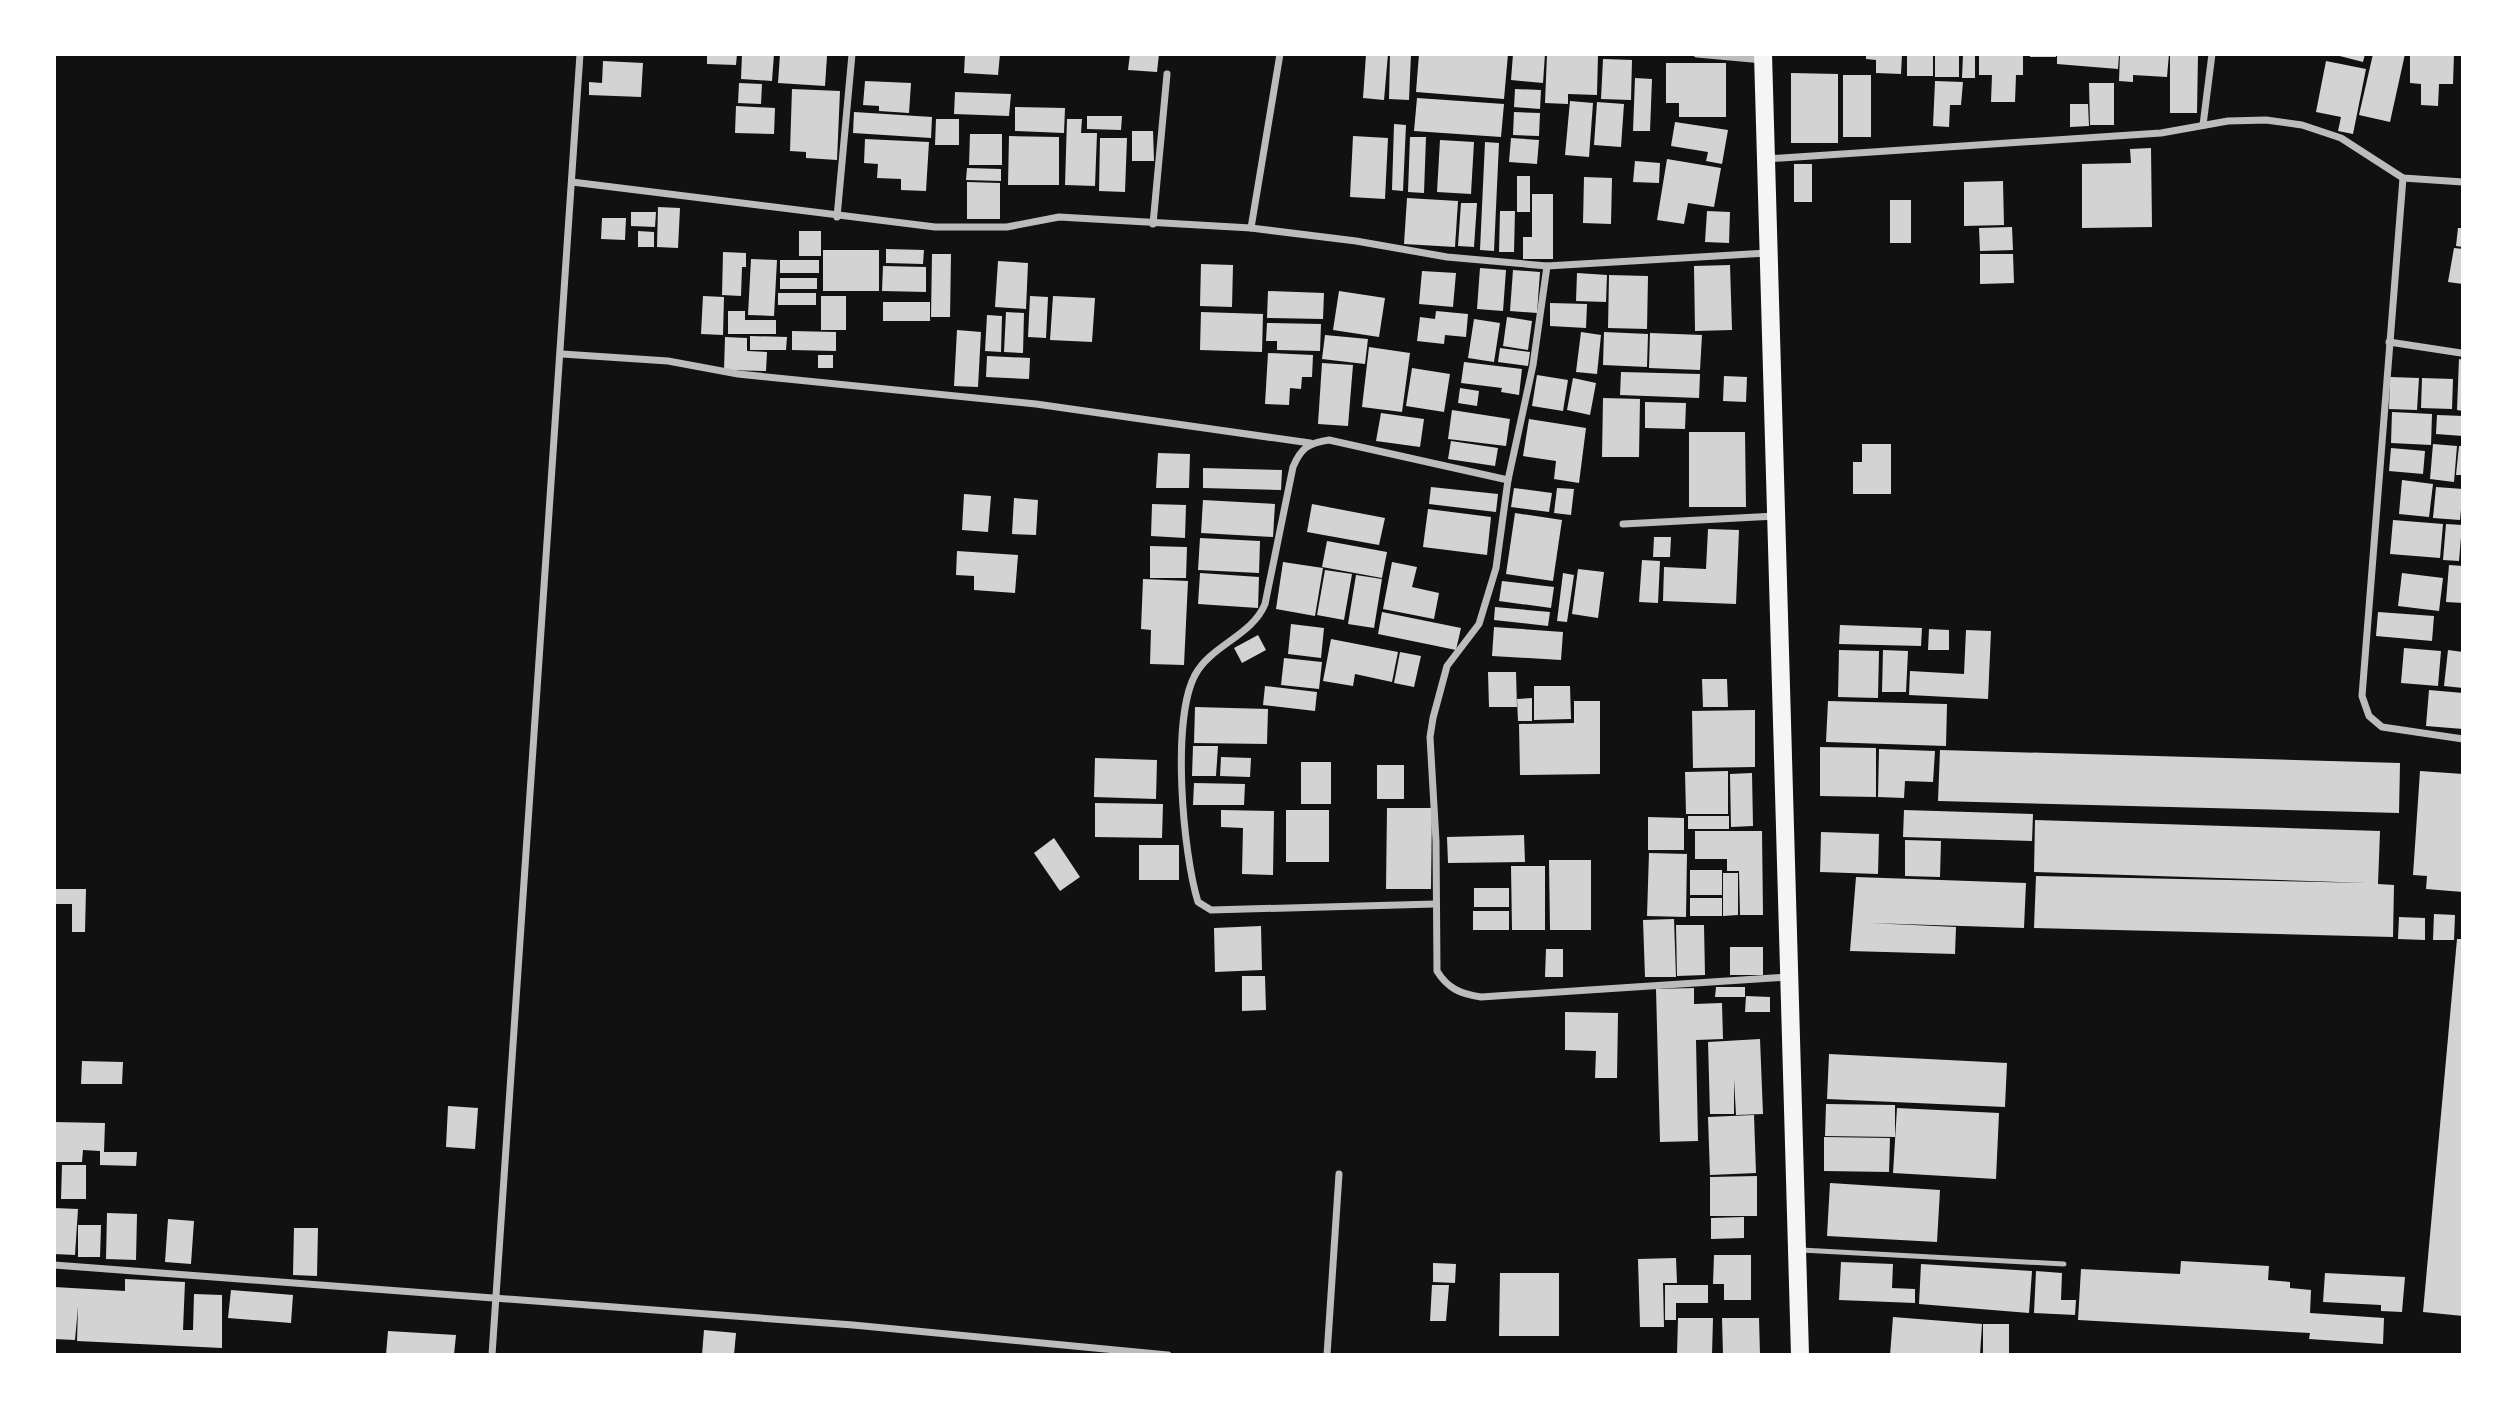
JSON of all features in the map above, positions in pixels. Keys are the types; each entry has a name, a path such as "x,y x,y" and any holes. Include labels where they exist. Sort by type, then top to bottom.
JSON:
{"main road":[{"path":"1763,57 1800,1355"}],"street":[{"path":"492,1355 562,354 580,54"},
{"path":"837,217 852,54"},
{"path":"1251,228 1280,54"},
{"path":"1697,54 1763,57"},
{"path":"2203,125 2211,54"},
{"path":"1153,224 1167,74"},
{"path":"1765,159 2161,133 2228,121 2266,120 2302,125 2341,138 2403,178 2463,183"},
{"path":"2403,178 2362,696 2369,716 2382,727 2463,738"},
{"path":"572,183 837,217 976,229 1059,217 1251,228 1356,241 1447,257 1546,267 1768,253"},
{"path":"1546,267 1533,365 1508,480 1496,568 1479,624 1447,666 1430,737 1436,841 1437,971 1444,982 1462,994 1481,998 1791,976"},
{"path":"2389,342 2461,353"},
{"path":"562,354 668,361 738,374 1036,404 1310,443 1329,440 1508,480"},
{"path":"1310,443 1300,451 1293,467 1260,618 1208,660 1195,674 1189,692 1182,746 1184,827 1194,890 1198,902 1211,910 1435,904"},
{"path":"1623,524 1777,516"},
{"path":"1327,1355 1339,1174"},
{"path":"54,1265 853,1325 1168,1355"}],"lane":[{"path":"1797,1250 2064,1264"}],"building":[{"path":"707,54 737,54 736,65 707,64"},
{"path":"742,54 774,54 772,81 741,79"},
{"path":"780,54 827,56 825,86 778,83"},
{"path":"965,54 1000,54 998,75 964,73"},
{"path":"1130,54 1159,54 1157,72 1128,70"},
{"path":"1366,54 1388,54 1384,100 1363,98"},
{"path":"1390,54 1411,54 1409,100 1389,99"},
{"path":"1419,54 1508,54 1504,99 1416,92"},
{"path":"1513,54 1545,54 1543,83 1511,80"},
{"path":"1547,54 1598,54 1597,95 1568,94 1568,104 1545,103"},
{"path":"1866,54 1902,54 1901,74 1876,73 1876,60 1866,59"},
{"path":"1907,54 1933,54 1933,76 1907,76"},
{"path":"1935,54 1959,54 1959,77 1935,77"},
{"path":"1963,54 1975,54 1975,78 1962,78"},
{"path":"1979,54 2023,54 2023,75 2016,75 2015,102 1991,102 1992,75 1979,75"},
{"path":"2030,54 2056,54 2056,57 2030,57"},
{"path":"2057,54 2119,54 2118,69 2057,64"},
{"path":"2120,54 2169,54 2167,77 2133,75 2133,82 2119,81"},
{"path":"2170,54 2198,54 2197,113 2170,113"},
{"path":"2332,54 2365,54 2363,62"},
{"path":"2373,54 2405,54 2390,122 2359,115"},
{"path":"2410,54 2454,54 2453,84 2439,84 2438,106 2421,105 2421,84 2410,83"},
{"path":"1603,59 1632,60 1631,100 1601,99"},
{"path":"603,61 643,63 641,97 589,95 589,82 602,83"},
{"path":"2326,61 2366,69 2353,134 2338,131 2341,117 2316,112"},
{"path":"1666,63 1726,63 1726,117 1679,117 1679,103 1666,103"},
{"path":"1791,73 1838,74 1838,143 1791,143"},
{"path":"1843,75 1871,75 1871,137 1843,137"},
{"path":"1635,78 1652,79 1650,131 1633,131"},
{"path":"865,81 911,83 909,113 879,111 879,106 863,105"},
{"path":"1935,81 1963,82 1961,105 1950,105 1949,127 1933,126"},
{"path":"739,83 762,84 761,104 738,103"},
{"path":"2089,83 2114,83 2114,125 2090,125"},
{"path":"792,89 840,91 837,160 806,158 806,152 790,151"},
{"path":"1515,89 1541,90 1540,109 1514,107"},
{"path":"955,92 1011,94 1009,116 954,114"},
{"path":"1417,98 1504,104 1501,137 1414,131"},
{"path":"1570,101 1593,103 1589,157 1565,155"},
{"path":"1597,102 1624,104 1621,147 1594,145"},
{"path":"2070,104 2088,104 2089,126 2070,127"},
{"path":"736,106 775,108 774,134 735,133"},
{"path":"1015,107 1065,108 1064,133 1015,131"},
{"path":"854,112 932,117 931,138 853,133"},
{"path":"1514,112 1540,113 1539,136 1513,135"},
{"path":"1087,116 1122,116 1121,130 1087,129"},
{"path":"936,119 959,119 959,145 935,145"},
{"path":"1067,119 1082,119 1081,133 1097,133 1095,186 1065,185"},
{"path":"1675,122 1728,130 1722,164 1706,161 1708,152 1671,146"},
{"path":"1394,124 1406,125 1403,191 1392,190"},
{"path":"1132,131 1153,131 1154,161 1132,161"},
{"path":"970,134 1002,134 1002,165 969,165"},
{"path":"1009,136 1059,137 1059,185 1008,185"},
{"path":"1353,136 1388,138 1385,199 1350,197"},
{"path":"1410,137 1426,137 1424,193 1408,192"},
{"path":"1100,138 1127,138 1125,192 1099,191"},
{"path":"1511,138 1539,140 1537,164 1509,162"},
{"path":"865,139 929,142 926,191 901,190 901,179 877,178 878,164 864,163"},
{"path":"1440,140 1474,142 1471,194 1437,192"},
{"path":"1485,142 1499,143 1494,251 1480,250"},
{"path":"2151,148 2152,227 2082,228 2082,164 2131,163 2130,149"},
{"path":"1667,159 1721,168 1714,207 1688,203 1684,224 1657,220"},
{"path":"1635,161 1660,163 1659,183 1633,182"},
{"path":"1794,164 1812,164 1812,202 1794,202"},
{"path":"967,168 1001,169 1001,181 966,180"},
{"path":"1517,176 1530,176 1530,212 1517,212"},
{"path":"1584,177 1612,178 1611,224 1583,223"},
{"path":"2003,181 2004,225 1964,226 1964,182"},
{"path":"967,182 1000,183 1000,219 967,219"},
{"path":"1532,194 1553,194 1553,259 1523,259 1523,237 1532,237"},
{"path":"1407,198 1458,201 1455,247 1404,244"},
{"path":"1890,200 1911,200 1911,243 1890,243"},
{"path":"1461,203 1477,203 1474,247 1458,246"},
{"path":"658,207 680,208 678,248 657,247"},
{"path":"1500,211 1515,211 1514,252 1499,252"},
{"path":"1707,211 1730,212 1729,243 1705,242"},
{"path":"631,212 656,212 655,227 631,226"},
{"path":"602,218 626,218 625,240 601,239"},
{"path":"2012,227 2013,250 1980,251 1979,228"},
{"path":"2458,228 2463,228 2463,247 2456,246"},
{"path":"638,231 654,232 654,247 638,247"},
{"path":"799,231 821,231 821,256 799,256"},
{"path":"2454,248 2463,249 2463,284 2448,282"},
{"path":"886,249 924,250 923,264 886,263"},
{"path":"823,250 879,250 879,291 823,291"},
{"path":"723,252 746,253 746,267 742,267 741,296 722,295"},
{"path":"932,254 951,254 950,317 931,317"},
{"path":"1980,254 2013,254 2014,283 1980,284"},
{"path":"751,259 777,260 774,316 748,315"},
{"path":"780,260 819,260 819,273 780,273"},
{"path":"998,261 1028,263 1026,309 995,307"},
{"path":"1201,264 1233,265 1232,307 1200,306"},
{"path":"1730,265 1732,330 1695,331 1694,266"},
{"path":"883,266 926,267 926,292 882,291"},
{"path":"1480,268 1506,270 1503,311 1477,309"},
{"path":"1513,270 1540,272 1537,313 1510,311"},
{"path":"1422,271 1456,273 1453,307 1419,304"},
{"path":"1577,273 1607,275 1606,302 1576,301"},
{"path":"1609,275 1648,276 1647,329 1608,328"},
{"path":"780,278 817,278 817,289 780,289"},
{"path":"1268,291 1324,293 1323,319 1267,318"},
{"path":"1339,291 1385,298 1379,337 1333,330"},
{"path":"778,293 816,293 816,305 778,305"},
{"path":"703,296 724,297 723,335 701,334"},
{"path":"821,296 846,296 846,330 821,330"},
{"path":"1030,296 1048,297 1046,338 1028,337"},
{"path":"1053,296 1095,298 1092,342 1050,340"},
{"path":"883,302 930,302 930,321 883,321"},
{"path":"1550,303 1587,304 1586,328 1550,326"},
{"path":"728,311 745,311 745,320 776,320 776,334 728,334"},
{"path":"1436,311 1468,314 1466,337 1445,335 1444,344 1417,341 1420,317 1435,319"},
{"path":"1006,312 1024,313 1023,353 1004,352"},
{"path":"1201,312 1263,314 1262,352 1200,350"},
{"path":"987,315 1002,316 1001,352 985,351"},
{"path":"1507,317 1532,321 1528,350 1503,346"},
{"path":"1474,319 1500,323 1494,362 1468,358"},
{"path":"1267,323 1321,324 1320,351 1277,350 1277,341 1266,341"},
{"path":"957,330 981,332 978,387 954,386"},
{"path":"792,331 836,332 836,351 792,350"},
{"path":"1581,332 1601,335 1597,374 1576,372"},
{"path":"1604,332 1648,334 1647,367 1603,365"},
{"path":"1650,333 1702,335 1700,370 1649,368"},
{"path":"1325,335 1368,339 1365,364 1322,359"},
{"path":"750,336 787,337 786,350 750,350"},
{"path":"725,337 747,338 747,351 767,352 766,371 724,370"},
{"path":"1369,347 1410,353 1402,412 1362,407"},
{"path":"1500,348 1530,352 1528,366 1498,362"},
{"path":"1268,353 1313,355 1312,377 1302,377 1301,389 1290,388 1289,405 1265,404"},
{"path":"818,355 833,355 833,368 818,368"},
{"path":"987,356 1030,358 1029,379 986,377"},
{"path":"2459,359 2463,360 2463,411 2457,410"},
{"path":"1464,362 1522,369 1519,395 1501,392 1502,388 1461,383"},
{"path":"1322,363 1353,365 1348,426 1318,424"},
{"path":"1412,368 1450,374 1444,412 1406,406"},
{"path":"1621,372 1700,374 1699,398 1620,395"},
{"path":"1537,375 1568,380 1563,411 1532,406"},
{"path":"1724,376 1747,377 1746,402 1723,401"},
{"path":"2390,377 2419,378 2417,410 2389,409"},
{"path":"1573,378 1596,383 1590,415 1567,410"},
{"path":"2422,378 2453,379 2452,409 2421,408"},
{"path":"1460,388 1479,391 1477,406 1458,403"},
{"path":"1603,398 1640,399 1639,457 1602,457"},
{"path":"1645,402 1686,403 1685,429 1645,428"},
{"path":"1452,410 1510,419 1506,446 1448,439"},
{"path":"2392,412 2432,414 2431,445 2391,443"},
{"path":"1381,413 1424,419 1420,447 1376,441"},
{"path":"2437,415 2463,416 2463,436 2436,434"},
{"path":"1529,419 1586,428 1579,483 1554,479 1556,461 1523,456"},
{"path":"1689,432 1745,432 1746,507 1689,507"},
{"path":"1451,441 1498,448 1495,466 1448,459"},
{"path":"1862,444 1891,444 1891,494 1853,494 1853,462 1862,462"},
{"path":"2433,444 2457,446 2454,482 2430,479"},
{"path":"2459,446 2463,446 2463,475 2456,475"},
{"path":"2391,448 2425,451 2423,474 2389,471"},
{"path":"1158,453 1190,454 1189,488 1156,488"},
{"path":"1203,468 1282,470 1281,490 1203,488"},
{"path":"2402,480 2433,484 2429,517 2399,514"},
{"path":"1431,487 1498,494 1496,512 1429,504"},
{"path":"2436,487 2463,489 2460,520 2433,518"},
{"path":"1514,488 1552,493 1549,512 1511,507"},
{"path":"1557,488 1574,489 1571,515 1554,513"},
{"path":"964,494 991,496 988,532 962,530"},
{"path":"1014,498 1038,500 1036,535 1012,534"},
{"path":"1203,500 1275,504 1273,537 1201,533"},
{"path":"1152,504 1186,505 1185,538 1151,536"},
{"path":"1312,504 1385,518 1379,545 1307,532"},
{"path":"1428,509 1491,517 1487,555 1423,547"},
{"path":"1515,513 1562,520 1553,581 1506,574"},
{"path":"2393,520 2443,524 2440,558 2390,554"},
{"path":"2446,524 2462,525 2459,561 2443,560"},
{"path":"1708,529 1739,530 1736,604 1663,601 1664,567 1706,569"},
{"path":"1654,537 1671,537 1670,557 1653,557"},
{"path":"1200,538 1260,541 1259,573 1198,570"},
{"path":"1327,541 1387,552 1382,578 1322,567"},
{"path":"1150,546 1187,547 1186,578 1150,578"},
{"path":"957,551 1018,555 1015,593 974,590 974,576 956,575"},
{"path":"1642,560 1660,561 1658,603 1639,602"},
{"path":"1283,562 1323,568 1315,616 1276,609"},
{"path":"1392,562 1417,567 1412,587 1439,593 1434,619 1383,609"},
{"path":"2449,565 2463,566 2463,603 2446,602"},
{"path":"1578,569 1604,572 1598,618 1572,614"},
{"path":"1325,570 1352,574 1344,620 1317,615"},
{"path":"1200,573 1259,577 1258,608 1198,604"},
{"path":"1563,573 1574,575 1567,622 1557,621"},
{"path":"2402,573 2443,578 2439,611 2398,606"},
{"path":"1356,575 1382,579 1374,628 1348,624"},
{"path":"1143,579 1188,581 1184,665 1150,664 1151,630 1141,629"},
{"path":"1502,581 1554,587 1551,608 1499,601"},
{"path":"1495,607 1550,612 1548,626 1494,620"},
{"path":"1382,612 1461,628 1456,650 1378,634"},
{"path":"2378,612 2434,616 2432,641 2376,636"},
{"path":"1291,624 1324,628 1321,658 1288,654"},
{"path":"1840,625 1922,628 1921,646 1839,644"},
{"path":"1494,627 1563,632 1561,660 1492,656"},
{"path":"1929,629 1949,630 1949,650 1928,650"},
{"path":"1966,630 1991,631 1988,699 1909,695 1910,671 1964,674"},
{"path":"1258,635 1266,650 1242,663 1234,648"},
{"path":"1331,639 1398,652 1392,682 1355,674 1353,686 1323,681"},
{"path":"2404,648 2441,651 2438,686 2401,683"},
{"path":"1839,650 1879,651 1878,698 1838,697"},
{"path":"1883,650 1908,651 1906,692 1882,692"},
{"path":"2448,650 2463,652 2463,688 2444,686"},
{"path":"1400,652 1421,656 1414,687 1394,683"},
{"path":"1284,658 1322,662 1319,689 1281,685"},
{"path":"1488,672 1516,672 1517,707 1489,707"},
{"path":"1702,679 1727,679 1728,707 1703,707"},
{"path":"1265,686 1317,692 1315,711 1263,705"},
{"path":"1534,686 1570,686 1571,719 1534,720"},
{"path":"2429,690 2463,693 2463,729 2426,726"},
{"path":"1532,698 1532,721 1518,721 1517,699"},
{"path":"1574,701 1600,701 1600,774 1520,775 1519,724 1574,723"},
{"path":"1828,701 1947,704 1946,746 1826,742"},
{"path":"1195,707 1268,709 1267,744 1194,743"},
{"path":"1755,710 1755,767 1693,768 1692,711"},
{"path":"1193,746 1218,746 1216,776 1192,776"},
{"path":"1820,747 1876,748 1876,797 1820,796"},
{"path":"1879,749 1935,751 1933,782 1905,781 1904,798 1878,797"},
{"path":"1940,750 2400,763 2399,813 1938,801"},
{"path":"1221,757 1251,758 1250,777 1220,776"},
{"path":"1095,758 1157,760 1156,799 1094,797"},
{"path":"1301,762 1331,762 1331,804 1301,804"},
{"path":"1377,765 1404,765 1404,799 1377,799"},
{"path":"1728,771 1728,814 1686,814 1685,772"},
{"path":"2420,771 2463,774 2463,892 2426,889 2427,876 2413,875"},
{"path":"1752,773 1753,826 1731,827 1730,774"},
{"path":"1194,783 1245,784 1244,805 1193,805"},
{"path":"1095,803 1163,804 1162,838 1095,837"},
{"path":"1387,808 1432,808 1431,889 1386,889"},
{"path":"1221,810 1274,811 1273,875 1242,874 1243,828 1221,827"},
{"path":"1286,810 1329,810 1329,862 1286,862"},
{"path":"1904,810 2033,814 2032,841 1903,837"},
{"path":"1688,816 1729,816 1729,829 1688,829"},
{"path":"1648,817 1684,818 1684,850 1648,850"},
{"path":"2035,820 2380,831 2378,884 2394,885 2393,937 2034,928 2036,876 2369,883 2034,872"},
{"path":"1695,831 1762,831 1763,915 1740,915 1739,871 1727,871 1727,859 1695,859"},
{"path":"1821,832 1879,834 1878,874 1820,872"},
{"path":"1524,835 1525,862 1448,863 1447,837"},
{"path":"1054,838 1080,877 1060,891 1034,853"},
{"path":"1905,840 1941,841 1940,877 1905,876"},
{"path":"1139,845 1179,845 1179,880 1139,880"},
{"path":"1649,853 1687,854 1686,917 1647,916"},
{"path":"1549,860 1591,860 1591,930 1550,930"},
{"path":"1511,866 1545,866 1545,930 1512,930"},
{"path":"1690,870 1722,870 1722,895 1690,895"},
{"path":"1723,873 1738,873 1738,915 1723,916"},
{"path":"1856,877 2026,883 2024,928 1870,923 1956,927 1955,954 1850,951"},
{"path":"1474,888 1509,888 1509,907 1474,907"},
{"path":"54,889 86,889 85,932 72,932 72,904 54,904"},
{"path":"1690,898 1722,898 1722,916 1690,916"},
{"path":"1473,911 1509,911 1509,930 1473,930"},
{"path":"2434,914 2455,915 2454,940 2433,940"},
{"path":"2399,917 2425,918 2425,940 2398,939"},
{"path":"1674,919 1676,977 1645,977 1643,920"},
{"path":"1676,925 1704,925 1705,975 1677,976"},
{"path":"1261,926 1262,970 1215,972 1214,928"},
{"path":"2457,939 2463,939 2463,1316 2423,1312"},
{"path":"1730,947 1763,947 1763,975 1730,975"},
{"path":"1546,949 1563,949 1563,977 1545,977"},
{"path":"1242,976 1265,976 1266,1010 1242,1011"},
{"path":"1716,987 1745,987 1745,997 1715,997"},
{"path":"1694,988 1694,1004 1722,1003 1723,1039 1696,1040 1698,1141 1660,1142 1656,989"},
{"path":"1746,996 1770,997 1770,1012 1745,1012"},
{"path":"1565,1012 1618,1013 1617,1078 1595,1078 1596,1051 1565,1050"},
{"path":"1760,1039 1763,1114 1736,1115 1734,1079 1734,1114 1710,1114 1708,1042"},
{"path":"1829,1054 2007,1063 2005,1107 1827,1099"},
{"path":"82,1061 123,1062 122,1084 81,1084"},
{"path":"1826,1104 1895,1105 1895,1137 1825,1136"},
{"path":"448,1106 478,1108 475,1149 446,1147"},
{"path":"1897,1108 1999,1113 1996,1179 1893,1173"},
{"path":"1754,1115 1756,1173 1710,1175 1708,1117"},
{"path":"54,1122 105,1123 104,1152 137,1152 136,1166 100,1165 100,1151 83,1150 82,1162 54,1162"},
{"path":"1824,1137 1890,1138 1889,1172 1824,1171"},
{"path":"62,1165 86,1165 86,1199 61,1199"},
{"path":"1757,1176 1757,1216 1710,1216 1710,1177"},
{"path":"1830,1183 1940,1190 1937,1242 1827,1236"},
{"path":"54,1208 78,1209 75,1255 54,1254"},
{"path":"107,1213 137,1214 136,1260 106,1259"},
{"path":"1744,1217 1744,1238 1711,1239 1711,1218"},
{"path":"168,1219 194,1221 191,1264 165,1262"},
{"path":"78,1225 101,1225 100,1257 78,1257"},
{"path":"294,1228 318,1228 317,1276 293,1275"},
{"path":"1714,1255 1751,1255 1751,1300 1724,1300 1724,1284 1713,1284"},
{"path":"1676,1258 1677,1283 1663,1283 1664,1327 1640,1327 1638,1259"},
{"path":"2181,1261 2269,1266 2268,1280 2290,1282 2290,1288 2311,1290 2310,1313 2384,1318 2383,1344 2309,1339 2310,1333 2078,1320 2081,1269 2180,1274"},
{"path":"1841,1262 1893,1264 1892,1288 1915,1289 1915,1303 1839,1300"},
{"path":"1433,1263 1456,1264 1455,1283 1433,1282"},
{"path":"1921,1264 2032,1271 2029,1313 1919,1304"},
{"path":"2036,1271 2062,1273 2061,1300 2076,1300 2075,1315 2034,1313"},
{"path":"1500,1273 1559,1273 1559,1336 1499,1336"},
{"path":"2325,1273 2405,1277 2402,1312 2381,1311 2381,1305 2323,1302"},
{"path":"125,1279 185,1282 183,1330 193,1330 194,1294 222,1295 222,1348 77,1341 78,1307 75,1340 54,1339 54,1287 125,1291"},
{"path":"1432,1285 1449,1285 1446,1321 1430,1321"},
{"path":"1665,1285 1708,1285 1708,1303 1676,1303 1676,1320 1665,1320"},
{"path":"231,1290 293,1295 291,1323 228,1318"},
{"path":"1893,1317 1982,1324 1980,1355 1890,1355"},
{"path":"1678,1318 1713,1318 1712,1355 1677,1355"},
{"path":"1722,1318 1759,1318 1760,1355 1723,1355"},
{"path":"1983,1324 2009,1324 2009,1355 1983,1355"},
{"path":"704,1330 736,1333 734,1355 702,1355"},
{"path":"388,1331 456,1335 454,1355 386,1355"}]}
